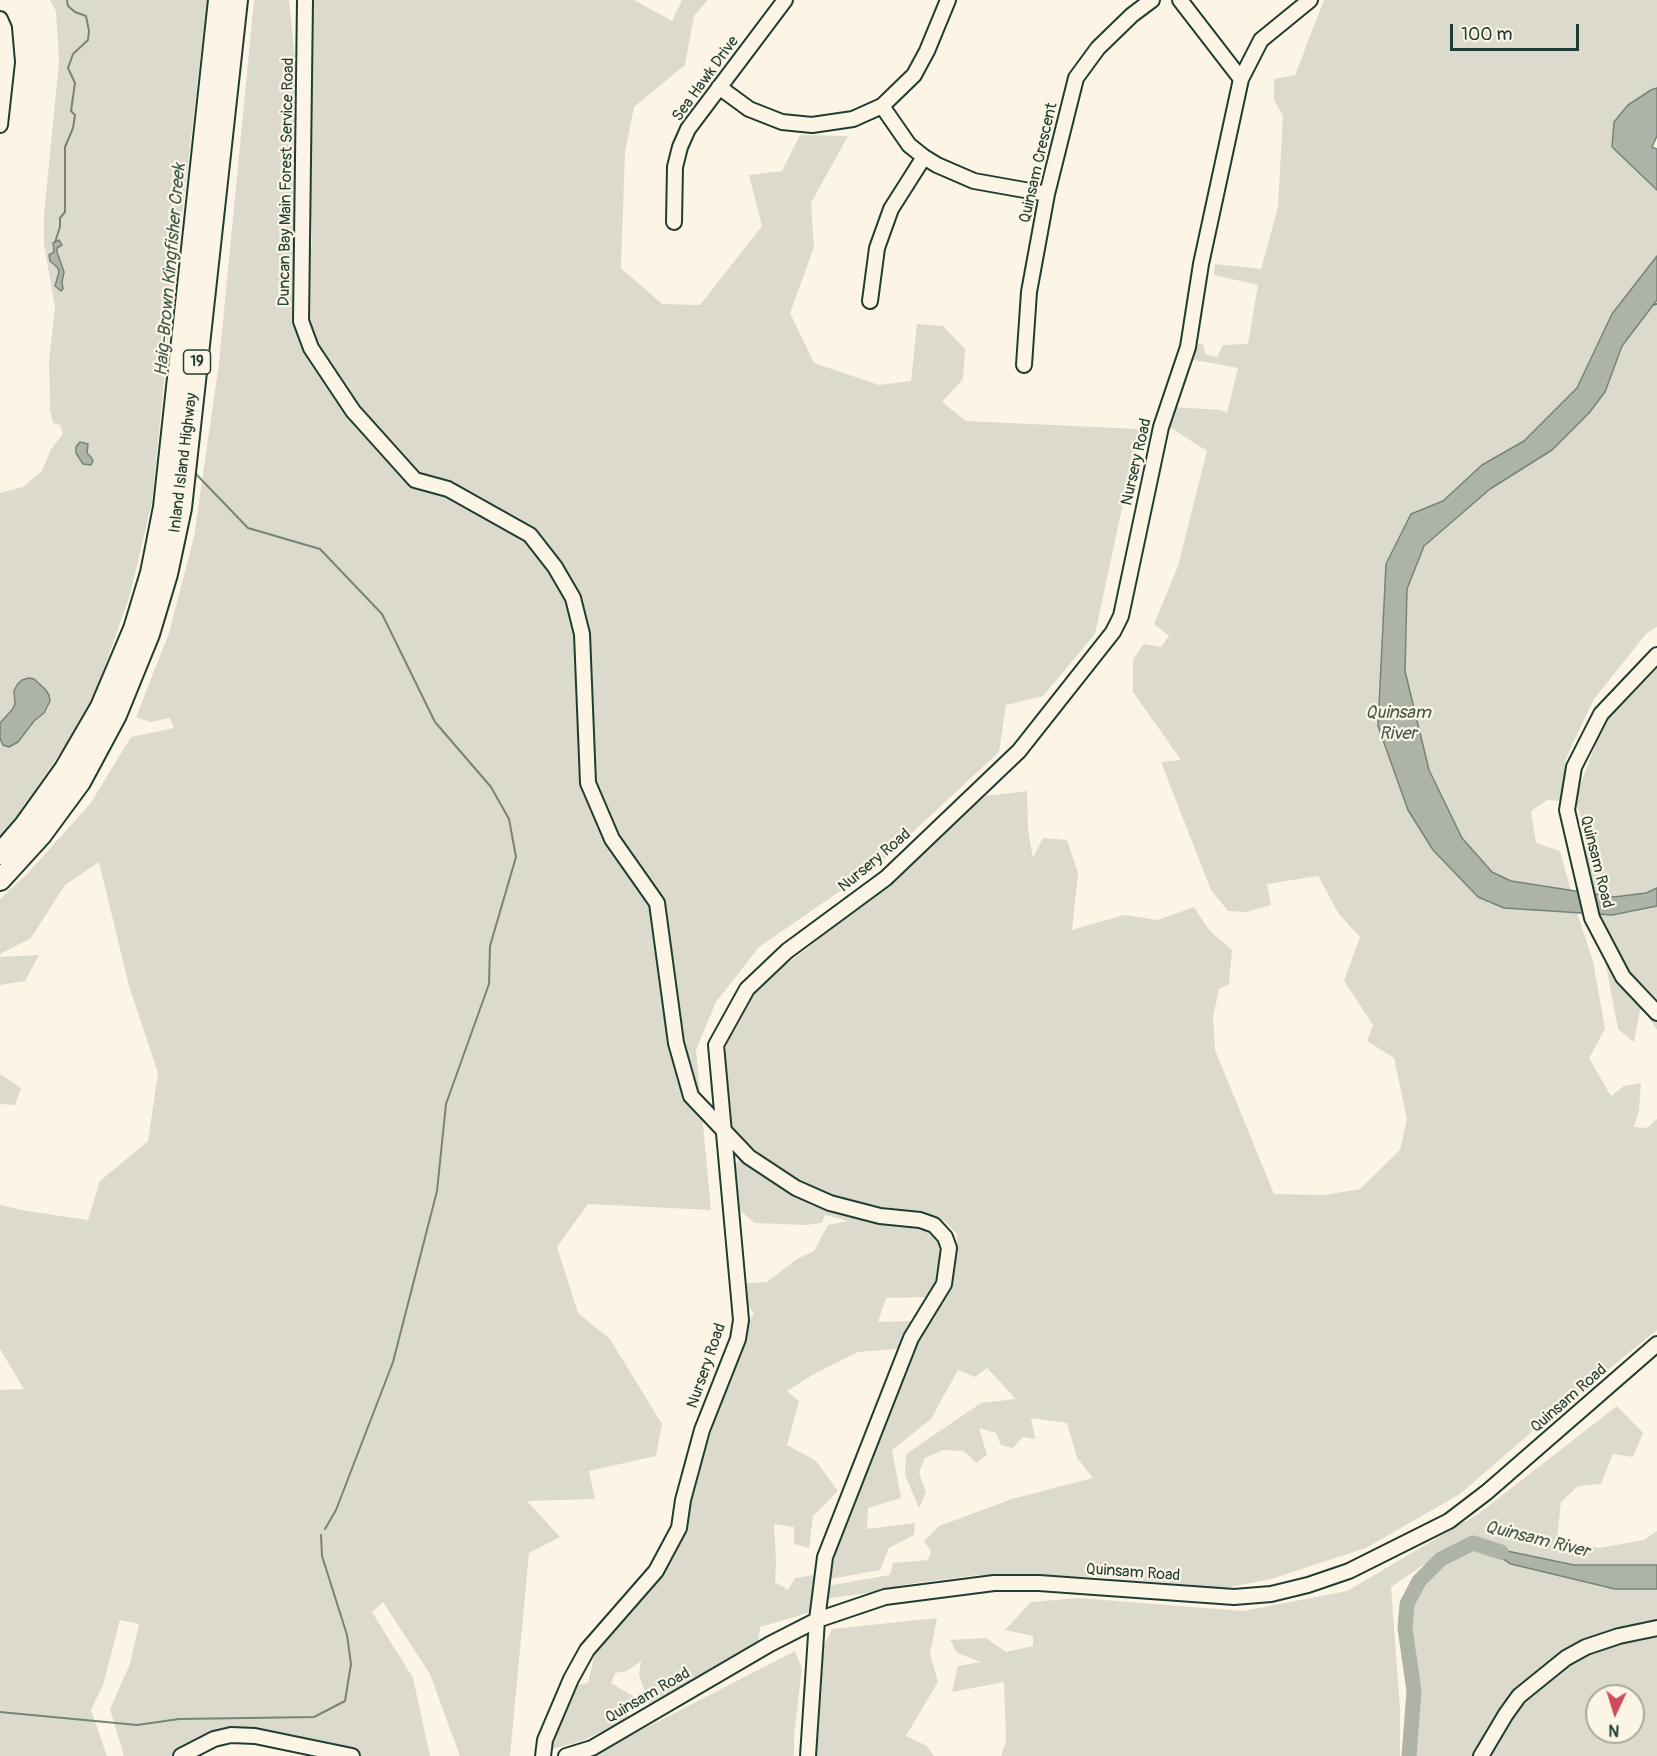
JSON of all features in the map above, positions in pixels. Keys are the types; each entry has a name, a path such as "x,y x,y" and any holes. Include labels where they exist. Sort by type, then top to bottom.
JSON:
{"highway":[{"name":"Inland Island Highway","path":"0,854 26,825 65,769 100,707 134,629 153,565 164,507 219,0"},
{"name":"Inland Island Highway","path":"0,880 41,835 80,782 120,705 150,634 167,574 181,507 237,0"}],"street":[{"name":"Duncan Bay Main Forest Service Road","path":"305,0 301,321 311,348 353,411 415,480 448,489 530,535 555,567 573,598 582,634 588,783 612,838 657,903 676,1043 691,1096 749,1156 796,1188 830,1203 870,1214 920,1220 934,1225 945,1237 949,1248 944,1284 911,1338 825,1557 817,1620 808,1756"},
{"name":"Sea Hawk Drive","path":"674,222 675,167 688,129 784,0"},
{"path":"719,87 749,109 782,122 813,125 853,118 882,106 914,75 927,51 948,0"},
{"name":"Quinsam Crescent","path":"1024,365 1029,292 1047,194 1076,78 1098,48 1132,15 1152,0"},
{"path":"1180,0 1241,79"},
{"name":"Nursery Road","path":"543,1756 545,1740 571,1679 587,1650 656,1571 679,1528 683,1500 702,1430 738,1339 741,1320 716,1045 747,988 787,951 886,878 1019,751 1113,632 1121,616 1161,427 1188,348 1201,264 1241,79 1261,40 1310,0"},
{"path":"0,19 7,62 0,125"},
{"path":"882,106 900,135 924,157 953,173 974,181 1047,194"},
{"path":"870,301 877,248 891,209 924,157"},
{"name":"Quinsam Road","path":"1657,655 1601,714 1574,766 1567,810 1592,918 1623,977 1657,1013"},
{"name":"Quinsam Road","path":"566,1756 592,1748 770,1644 817,1620 885,1597 994,1583 1039,1583 1234,1597 1271,1593 1308,1585 1349,1570 1449,1521 1487,1492 1657,1344"},
{"path":"1480,1756 1519,1696 1566,1658 1586,1647 1619,1635 1657,1628"},
{"path":"181,1756 214,1739 231,1735 255,1736 352,1756"}],"shaded area":[{"path":"50,0 207,0 174,268 152,502 130,595 89,711 10,826 0,835 0,493 23,487 42,471 51,449 63,434 60,425 53,423 50,409 49,360 55,308 44,244 44,215 59,62 56,11"},
{"path":"254,0 289,0 298,90 295,248 312,246 309,0 634,0 672,21 682,0 708,0 694,16 685,65 634,107 625,152 621,268 662,304 700,305 762,226 749,175 782,171 800,135 848,136 811,203 814,247 790,313 814,363 879,385 911,381 917,324 943,326 965,349 963,379 942,402 966,421 1139,429 1095,634 1043,696 1006,705 999,752 875,867 759,947 716,1002 696,1050 711,1210 588,1204 557,1247 578,1313 610,1339 662,1424 656,1456 589,1471 595,1499 527,1501 560,1537 529,1553 510,1756 460,1756 430,1674 383,1602 372,1612 413,1678 430,1756 345,1756 302,1737 222,1729 170,1756 124,1756 110,1709 130,1664 139,1624 120,1620 103,1685 91,1710 107,1756 0,1756 0,1390 24,1389 0,1349 0,1205 88,1220 100,1181 148,1141 158,1073 129,986 99,862 65,885 31,938 0,954 0,899 27,874 90,804 131,737 174,728 170,718 150,722 136,717 169,633 194,537 219,363"},
{"path":"1324,0 1657,0 1657,88 1628,105 1614,122 1612,147 1657,190 1657,256 1612,314 1577,388 1524,441 1482,465 1443,501 1411,514 1378,726 1505,908 1577,913 1593,961 1605,1029 1589,1058 1611,1096 1624,1086 1641,1083 1639,1110 1634,1127 1647,1128 1657,1119 1657,1330 1534,1430 1460,1494 1366,1548 1271,1579 1226,1588 1104,1577 978,1575 908,1584 825,1599 827,1586 890,1575 893,1563 928,1560 931,1551 924,1541 939,1526 1012,1499 1093,1478 1077,1458 1067,1423 1031,1418 1035,1439 1023,1437 1013,1448 1001,1445 996,1433 979,1428 987,1455 976,1463 964,1451 943,1450 925,1458 919,1472 926,1493 919,1508 905,1475 906,1454 981,1403 1016,1399 987,1368 975,1377 958,1370 931,1419 892,1450 901,1498 868,1508 867,1529 915,1523 914,1535 889,1548 880,1570 830,1579 835,1555 856,1496 917,1337 949,1289 957,1251 957,1234 945,1222 924,1212 829,1197 777,1169 729,1126 724,1057 729,1035 754,988 808,948 986,796 1027,791 1028,830 1033,858 1043,838 1067,840 1078,873 1072,930 1124,915 1158,920 1194,907 1209,930 1232,950 1229,984 1219,989 1213,1017 1215,1050 1274,1194 1325,1195 1360,1189 1400,1150 1407,1119 1394,1058 1367,1041 1373,1025 1344,981 1360,937 1339,914 1318,876 1267,884 1271,905 1247,912 1228,911 1211,890 1161,762 1181,760 1133,692 1133,659 1144,644 1161,647 1169,636 1154,624 1178,566 1207,451 1165,424 1172,407 1221,410 1227,413 1238,368 1189,359 1193,344 1203,344 1205,354 1217,357 1223,345 1248,344 1258,285 1214,275 1215,264 1261,269 1278,207 1283,116 1274,100 1274,79 1295,75"},
{"path":"1657,300 1657,627 1646,634 1594,699 1566,758 1561,801 1547,800 1531,811 1536,843 1560,851 1571,891 1511,881 1492,872 1462,838 1429,770 1405,671 1407,589 1424,546 1490,489 1552,450 1589,413 1605,392 1622,346"},
{"path":"1657,655 1657,888 1646,893 1614,897 1588,893 1585,831 1575,799 1603,724 1651,659"},
{"path":"1657,906 1657,1030 1641,1005 1634,1042 1618,1029 1599,914 1612,915"},
{"path":"39,955 25,981 0,985 0,957"},
{"path":"0,1074 21,1088 15,1105 0,1104"},
{"path":"741,1157 813,1206 873,1221 930,1228 941,1246 938,1281 928,1297 886,1298 878,1322 911,1321 898,1349 858,1352 814,1374 787,1391 799,1401 787,1445 816,1461 838,1491 813,1516 809,1548 794,1544 794,1527 774,1524 775,1582 788,1590 795,1578 814,1575 811,1612 760,1627 758,1643 649,1704 639,1675 641,1661 627,1671 615,1673 611,1683 638,1699 623,1711 631,1717 582,1741 548,1750 573,1686 588,1683 596,1648 667,1567 687,1524 696,1480 743,1333 754,1313 746,1304 747,1283 767,1282 797,1259 814,1251 828,1225 848,1221 825,1215 822,1223 806,1225 755,1223 739,1210 734,1166"},
{"path":"1617,1406 1643,1433 1633,1457 1613,1454 1601,1484 1578,1486 1561,1502 1557,1539 1599,1548 1644,1540 1657,1531 1657,1565 1574,1565 1483,1546 1472,1539 1437,1556 1391,1587 1400,1709 1400,1756 1001,1756 1006,1741 1004,1682 952,1692 958,1666 981,1662 957,1653 950,1640 986,1638 1006,1652 1033,1646 1033,1636 1005,1630 1031,1602 1079,1598 1243,1611 1347,1591 1478,1514"},
{"path":"1473,1543 1511,1564 1615,1589 1657,1589 1657,1756 1409,1756 1414,1691 1405,1628 1407,1604 1419,1581 1441,1559"},
{"path":"937,1618 930,1654 938,1682 906,1736 927,1746 934,1756 813,1756 820,1654 832,1629"},
{"path":"795,1651 802,1668 794,1756 591,1756"}],"water":[{"path":"1657,88 1657,136 1652,147 1657,149 1657,190 1612,147 1614,122 1628,105"},
{"path":"59,240 62,245 57,248 57,252 64,272 61,291 55,286 58,268 50,261 49,255 54,252 53,243"},
{"name":"Quinsam River","path":"1657,256 1657,300 1622,346 1605,392 1589,413 1552,450 1490,489 1424,546 1407,589 1405,671 1429,770 1462,838 1492,872 1511,881 1614,897 1646,893 1657,888 1657,906 1612,915 1504,908 1478,897 1433,850 1408,810 1378,726 1386,564 1411,514 1443,501 1482,465 1524,441 1577,388 1612,314"},
{"path":"80,442 88,444 87,453 93,461 91,465 83,464 76,453 76,447"},
{"path":"29,678 34,679 45,689 50,701 44,713 34,721 18,742 9,747 3,745 0,738 0,723 15,704 14,691 17,685"},
{"name":"Quinsam River","path":"1483,1546 1574,1565 1657,1565 1657,1589 1615,1589 1511,1564"}],"waterway":[{"path":"55,242 60,227 60,218 65,212 65,147 73,128 75,115 71,111 75,83 68,68 73,54 88,40 89,31 86,16 75,12 68,6 67,0"},
{"path":"1653,305 1657,304"},
{"name":"Haig-Brown Kingfisher Creek","path":"194,472 248,528 320,549 382,614 435,722 491,787 509,819 516,857 490,946 489,984 446,1104 437,1191 393,1362 336,1510 325,1529"},
{"name":"Haig-Brown Kingfisher Creek","path":"0,1712 137,1725 179,1719 314,1717 345,1701 351,1664 347,1635 322,1556 321,1535"},
{"name":"Quinsam River","path":"1409,1756 1414,1691 1405,1628 1407,1604 1419,1581 1441,1559 1473,1543 1501,1552"}]}
